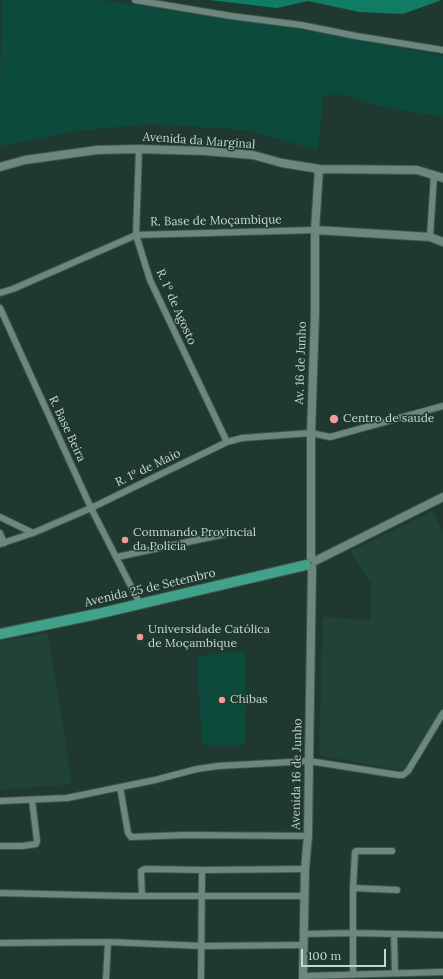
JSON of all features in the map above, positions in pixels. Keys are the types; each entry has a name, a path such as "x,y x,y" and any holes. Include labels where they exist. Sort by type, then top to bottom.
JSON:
{"highway":[{"name":"Avenida 25 de Setembro","path":"0,634 140,604 311,563"}],"street":[{"path":"135,0 231,16 301,25 356,36 443,50"},
{"name":"Avenida da Marginal","path":"0,167 25,160 97,150 139,149 205,151 253,155 282,163 319,169 417,170 443,178"},
{"name":"R. 1º de Agosto","path":"139,149 136,235 150,280 227,442"},
{"name":"Av. 16 de Junho","path":"311,563 315,230 319,169"},
{"path":"430,237 434,175"},
{"name":"R. Base de Moçambique","path":"0,293 13,289 136,235 315,230 430,237 443,242"},
{"name":"R. Base Beira","path":"0,308 91,508 140,604"},
{"name":"R. 1º de Maio","path":"2,544 33,533 91,508 227,442 242,438 312,433 330,437 443,406"},
{"name":"Avenida 25 de Setembro","path":"311,563 443,497"},
{"path":"0,517 33,533"},
{"path":"0,533 2,544"},
{"path":"117,557 230,533"},
{"name":"Avenida 16 de Junho","path":"304,977 303,934 305,869 308,836 311,563"},
{"path":"0,801 67,798 155,780 197,769 218,766 309,761 389,775 403,774 408,770 443,713"},
{"path":"120,787 128,833 131,837 185,835 308,836"},
{"path":"0,846 22,846 36,844 37,841 32,800"},
{"path":"353,975 354,854 356,851 392,851"},
{"path":"142,896 140,874 142,869 305,869"},
{"path":"201,979 203,896 202,870"},
{"path":"353,888 397,890"},
{"path":"0,893 142,896 305,896"},
{"path":"303,934 353,933 443,935"},
{"path":"394,935 395,973"},
{"path":"106,979 108,942"},
{"path":"0,943 108,942 202,946 303,945"},
{"path":"304,977 443,972"}],"shaded area":[{"path":"1,0 101,0 303,30 443,56 443,117 385,107 343,95 323,95 318,150 245,130 152,124 75,131 0,146"},
{"path":"209,0 442,0 403,14 359,12 308,1 277,8"},
{"path":"433,511 443,532 443,707 403,771 323,756 320,754 319,750 323,617 370,620 371,584 350,551"},
{"path":"48,633 72,784 0,790 0,641"},
{"name":"Chibas","path":"245,651 245,745 202,745 197,656"}],"place":[{"name":"Centro de saude","path":"334,419"},
{"name":"Commando Provincial da Polícia","path":"125,540"},
{"name":"Universidade Católica de Moçambique","path":"140,637"},
{"name":"Chibas","path":"222,700"}]}
